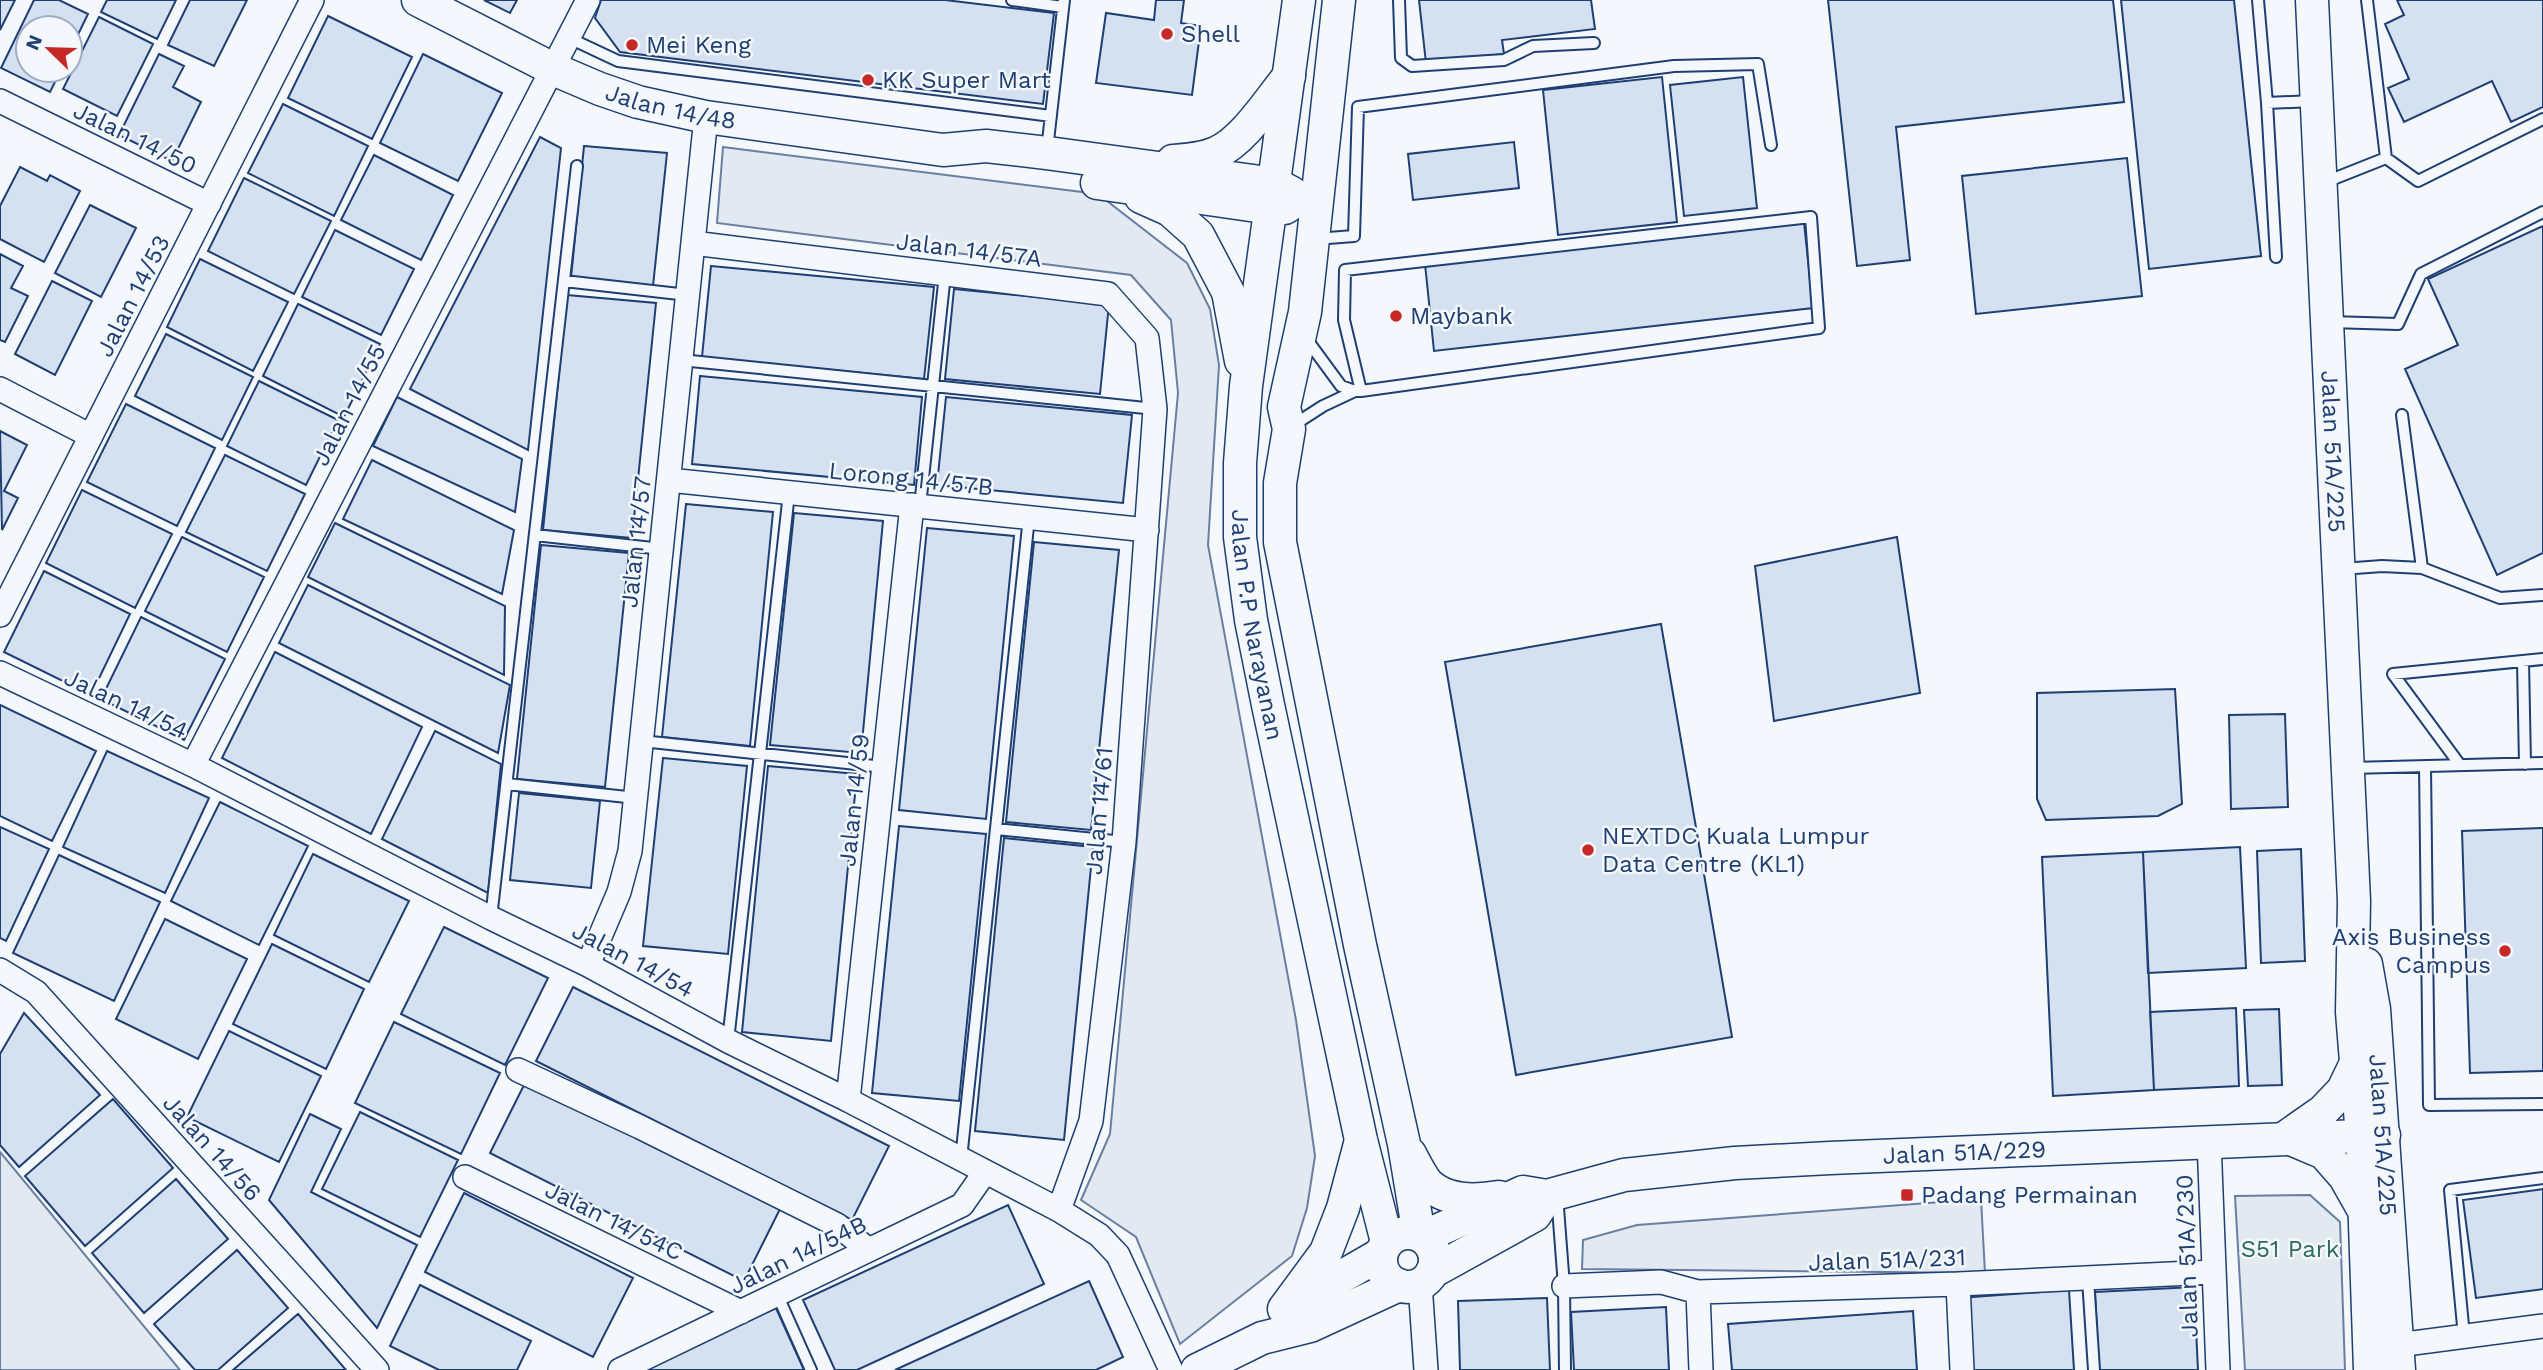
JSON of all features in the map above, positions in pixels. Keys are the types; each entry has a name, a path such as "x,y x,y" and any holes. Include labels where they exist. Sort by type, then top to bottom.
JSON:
{"street":[{"name":"Jalan 14/53","path":"0,615 313,0"},
{"name":"Jalan 14/48","path":"418,0 553,69 638,102 706,117 943,150 985,146 1047,153 1119,175"},
{"name":"Jalan 14/55","path":"192,765 588,0"},
{"name":"Jalan P.P Narayanan","path":"1299,0 1290,75 1281,197 1246,386 1240,463 1240,537 1251,620 1384,1248"},
{"name":"Jalan P.P Narayanan","path":"1339,0 1313,239 1287,418 1280,483 1280,542 1421,1236"},
{"name":"Jalan 51A/225","path":"2312,0 2354,901 2352,1012 2356,1063 2373,1135 2399,1357"},
{"path":"1119,175 1217,153 1236,139 1290,75"},
{"path":"1287,418 1282,354 1300,221 1281,197 1310,175 1329,93"},
{"name":"Jalan 14/50","path":"0,101 209,204"},
{"name":"Jalan 14/57","path":"589,965 619,892 630,851 706,117"},
{"name":"Jalan 14/48","path":"943,150 984,166 1119,175 1281,197"},
{"path":"1119,175 1170,210 1198,235 1228,292 1246,386"},
{"name":"Jalan 14/57A","path":"693,243 1108,294 1147,338 1155,409"},
{"path":"0,389 91,436"},
{"name":"Jalan 14/61","path":"1059,1210 1091,1121 1124,842 1155,409"},
{"name":"Lorong 14/57B","path":"669,480 1147,530"},
{"name":"Jalan 14/59","path":"849,1100 884,767 916,506"},
{"name":"Jalan 14/54","path":"0,673 192,765 491,918 589,965 728,1041 849,1100 1059,1210 1099,1235 1118,1255 1171,1370"},
{"name":"Jalan 51A/225","path":"2354,901 2374,1009 2373,1135 2363,1209 2370,1370"},
{"name":"Jalan 14/56","path":"0,970 36,992 377,1370"},
{"path":"2286,1138 2323,1111 2343,1090 2356,1063"},
{"path":"518,1070 837,1225 869,1250"},
{"name":"Jalan 51A/229","path":"1421,1236 1542,1193 1624,1175 1735,1163 2373,1135"},
{"path":"2286,1138 2323,1153 2345,1177 2363,1209"},
{"path":"1262,1338 1326,1252 1343,1208 1361,1140"},
{"name":"Jalan 51A/230","path":"2209,1141 2218,1370"},
{"path":"1197,1370 1262,1338 1310,1325 1417,1280 1535,1215 1542,1193 1479,1200 1454,1197 1428,1184 1404,1144"},
{"name":"Jalan 14/54B","path":"620,1370 962,1205 985,1172"},
{"name":"Jalan 14/54C","path":"465,1177 741,1312"},
{"path":"1284,1309 1384,1248 1394,1236 1402,1233 1421,1236 1434,1252 1417,1280 1426,1370"},
{"path":"1384,1248 1384,1273 1417,1280"},
{"name":"Jalan 51A/231","path":"1563,1286 1661,1282 1698,1292 2088,1279 2213,1272"},
{"path":"1958,1284 1962,1370"},
{"path":"1698,1292 1701,1370"},
{"path":"2399,1357 2464,1336 2543,1326"}],"lane":[{"path":"1012,0 1063,3 1047,153"},
{"path":"1399,0 1401,58 1412,66 1504,60 1533,46 1594,43"},
{"path":"2258,0 2276,257"},
{"path":"2367,0 2386,158 2418,181 2543,119"},
{"path":"569,38 618,61 1051,116"},
{"path":"1313,239 1354,236 1358,107 1674,66 1758,64 1771,145"},
{"path":"2267,103 2316,101"},
{"path":"2320,184 2386,158"},
{"path":"491,918 577,166"},
{"path":"2327,322 2398,324 2421,274 2543,212"},
{"path":"1287,418 1358,391 1819,328 1811,217 1345,270 1345,320 1358,391"},
{"path":"916,506 945,274"},
{"path":"564,281 688,295"},
{"path":"1301,332 1341,386 1358,391"},
{"path":"681,360 1155,409"},
{"path":"2402,415 2422,568"},
{"path":"728,1041 789,493"},
{"path":"961,1159 1029,517"},
{"path":"535,535 662,548"},
{"path":"2339,569 2382,566 2422,568 2500,598 2543,596"},
{"path":"2460,765 2393,674 2543,659"},
{"path":"2523,660 2525,764"},
{"path":"642,741 884,767"},
{"path":"2348,768 2543,763"},
{"path":"2425,766 2429,1105 2543,1104"},
{"path":"506,784 636,799"},
{"path":"996,829 1124,842"},
{"path":"2464,1336 2450,1191 2543,1178"},
{"path":"1542,1193 1563,1286 1565,1370"},
{"path":"2088,1279 2094,1370"},
{"path":"777,1294 811,1370"}],"green space":[{"path":"723,147 1098,194 1187,263 1210,309 1219,365 1208,545 1296,1020 1315,1156 1307,1208 1292,1256 1180,1344 1136,1237 1081,1200 1110,1134 1178,393 1171,320 1131,275 717,223"},
{"path":"0,1152 180,1370 0,1370"},
{"name":"S51 Park","path":"2310,1195 2340,1222 2345,1370 2245,1370 2235,1196"},
{"path":"1981,1199 1985,1273 1582,1269 1583,1240 1637,1225"}],"building":[{"path":"0,0 15,0 0,30"},
{"path":"34,0 59,0 88,14 84,22 84,14 27,14"},
{"path":"107,0 176,0 157,39 101,12"},
{"path":"190,0 247,0 214,66 168,45"},
{"path":"484,0 517,0 510,13"},
{"path":"601,0 945,0 1054,13 1043,104 620,52 595,18"},
{"path":"1156,0 1184,0 1181,23 1201,26 1192,95 1096,83 1106,13 1154,20"},
{"path":"1419,0 1591,0 1595,29 1502,40 1504,54 1426,63"},
{"path":"1828,0 2113,0 2124,102 1896,127 1910,260 1857,266"},
{"path":"2121,0 2234,0 2261,256 2149,269"},
{"path":"2397,0 2543,0 2543,107 2511,122 2492,81 2404,122 2388,88 2409,79 2385,24 2404,15"},
{"path":"328,16 412,57 372,139 288,98"},
{"path":"99,17 153,44 117,116 63,89 66,84 84,84 84,47"},
{"path":"14,41 14,74 1,68"},
{"path":"159,54 184,66 173,87 201,102 172,161 119,135"},
{"path":"423,54 502,93 458,181 380,143"},
{"path":"1662,77 1677,222 1558,235 1543,90"},
{"path":"1743,77 1757,208 1684,216 1670,85"},
{"path":"34,84 54,84 50,92"},
{"path":"283,104 368,146 334,216 248,173"},
{"path":"540,137 561,148 528,450 410,389"},
{"path":"1514,142 1519,188 1413,200 1408,154"},
{"path":"584,146 667,153 653,286 571,278"},
{"path":"374,155 453,195 421,260 341,220"},
{"path":"2127,158 2142,296 1976,314 1962,176"},
{"path":"20,167 47,181 50,175 80,191 44,262 0,239 0,206"},
{"path":"244,178 331,221 294,294 208,251"},
{"path":"90,205 136,228 101,297 55,273"},
{"path":"1804,222 1813,308 1434,351 1425,264"},
{"path":"2543,226 2543,553 2497,575 2405,369 2458,345 2428,279"},
{"path":"335,230 414,269 381,335 302,297"},
{"path":"0,254 23,266 11,288 28,296 5,342 0,340"},
{"path":"200,259 288,302 253,371 167,327"},
{"path":"711,266 934,287 924,379 702,357"},
{"path":"52,281 92,301 55,375 15,354"},
{"path":"954,289 1109,304 1100,394 945,379"},
{"path":"567,295 656,303 632,538 543,530"},
{"path":"298,304 380,344 344,417 263,376"},
{"path":"166,334 253,377 222,440 135,396"},
{"path":"700,376 922,397 914,485 692,464"},
{"path":"259,381 338,420 306,485 227,446"},
{"path":"397,397 522,459 515,512 373,446"},
{"path":"946,397 1132,415 1123,503 937,485"},
{"path":"126,404 215,448 177,526 87,482"},
{"path":"0,431 27,445 4,491 18,498 2,530"},
{"path":"225,455 305,494 267,571 186,532"},
{"path":"372,460 514,530 502,594 343,519"},
{"path":"82,490 172,534 135,608 46,563"},
{"path":"686,504 773,512 750,746 662,737"},
{"path":"794,513 883,521 861,753 770,745"},
{"path":"335,523 505,606 504,675 308,577"},
{"path":"927,528 1014,536 986,819 899,810"},
{"path":"182,537 264,577 227,652 145,611"},
{"path":"1897,537 1920,693 1774,721 1755,566"},
{"path":"1034,542 1119,550 1091,830 1006,822"},
{"path":"541,545 629,553 605,787 517,779"},
{"path":"44,571 130,614 91,695 4,652"},
{"path":"308,585 510,685 498,753 279,643"},
{"path":"141,617 225,659 184,740 101,699"},
{"name":"NEXTDC Kuala Lumpur Data Centre (KL1)","path":"1661,624 1732,1037 1516,1075 1445,662"},
{"path":"275,652 422,727 371,834 222,758"},
{"path":"2175,689 2182,804 2158,816 2046,820 2037,799 2037,693"},
{"path":"0,705 96,751 52,841 0,816"},
{"path":"2285,714 2288,807 2231,809 2229,715"},
{"path":"435,731 501,764 488,893 382,839"},
{"path":"107,751 209,798 165,893 63,847"},
{"path":"663,758 747,766 728,954 643,946"},
{"path":"768,766 857,774 831,1041 742,1032"},
{"path":"519,793 600,801 591,888 510,880"},
{"path":"220,802 308,846 259,945 171,901"},
{"path":"899,826 986,834 959,1101 872,1093"},
{"path":"0,827 49,849 6,941 0,938"},
{"name":"Axis Business Campus","path":"2543,828 2543,1071 2470,1073 2462,831"},
{"path":"1004,838 1093,847 1064,1140 975,1131"},
{"path":"2240,847 2246,968 2148,973 2143,852"},
{"path":"2301,849 2305,961 2261,963 2257,851"},
{"path":"2143,852 2154,1090 2053,1096 2042,857"},
{"path":"313,854 409,901 369,982 274,935"},
{"path":"59,855 160,902 114,1001 13,953"},
{"path":"165,919 247,959 198,1059 116,1019"},
{"path":"444,927 548,978 505,1065 401,1014"},
{"path":"272,944 364,989 326,1069 233,1024"},
{"path":"573,987 889,1146 852,1220 536,1061"},
{"path":"2236,1008 2239,1086 2154,1090 2150,1012"},
{"path":"2279,1009 2282,1085 2248,1086 2244,1010"},
{"path":"24,1013 100,1095 19,1167 0,1145 0,1054"},
{"path":"394,1022 500,1073 461,1154 355,1103"},
{"path":"229,1031 321,1076 279,1162 187,1117"},
{"path":"526,1081 780,1209 744,1281 490,1153"},
{"path":"113,1099 173,1168 85,1246 25,1176"},
{"path":"360,1112 458,1160 420,1237 322,1189"},
{"path":"310,1114 341,1129 311,1192 417,1245 377,1328 269,1200"},
{"path":"176,1179 228,1239 144,1313 92,1253"},
{"path":"2543,1189 2543,1289 2476,1298 2463,1200"},
{"path":"464,1193 633,1278 593,1357 425,1272"},
{"path":"1008,1205 1044,1284 857,1370 835,1370 803,1300"},
{"path":"237,1250 288,1308 218,1370 195,1370 154,1324"},
{"path":"1089,1281 1123,1357 1096,1370 895,1370"},
{"path":"420,1285 531,1341 517,1370 439,1370 390,1346"},
{"path":"2194,1287 2198,1370 2099,1370 2095,1292"},
{"path":"2069,1290 2074,1370 1964,1370 1959,1298"},
{"path":"1547,1298 1550,1370 1460,1370 1458,1301"},
{"path":"1666,1307 1669,1370 1574,1370 1571,1312"},
{"path":"776,1308 804,1370 642,1370"},
{"path":"1913,1311 1917,1370 1732,1370 1728,1324"},
{"path":"298,1314 346,1370 233,1370"}],"place":[{"name":"Shell","path":"1167,34"},
{"name":"Mei Keng","path":"632,45"},
{"name":"KK Super Mart","path":"868,80"},
{"name":"Maybank","path":"1396,316"},
{"name":"NEXTDC Kuala Lumpur Data Centre (KL1)","path":"1588,850"},
{"name":"Axis Business Campus","path":"2505,951"},
{"name":"Padang Permainan","path":"1907,1195"}]}
